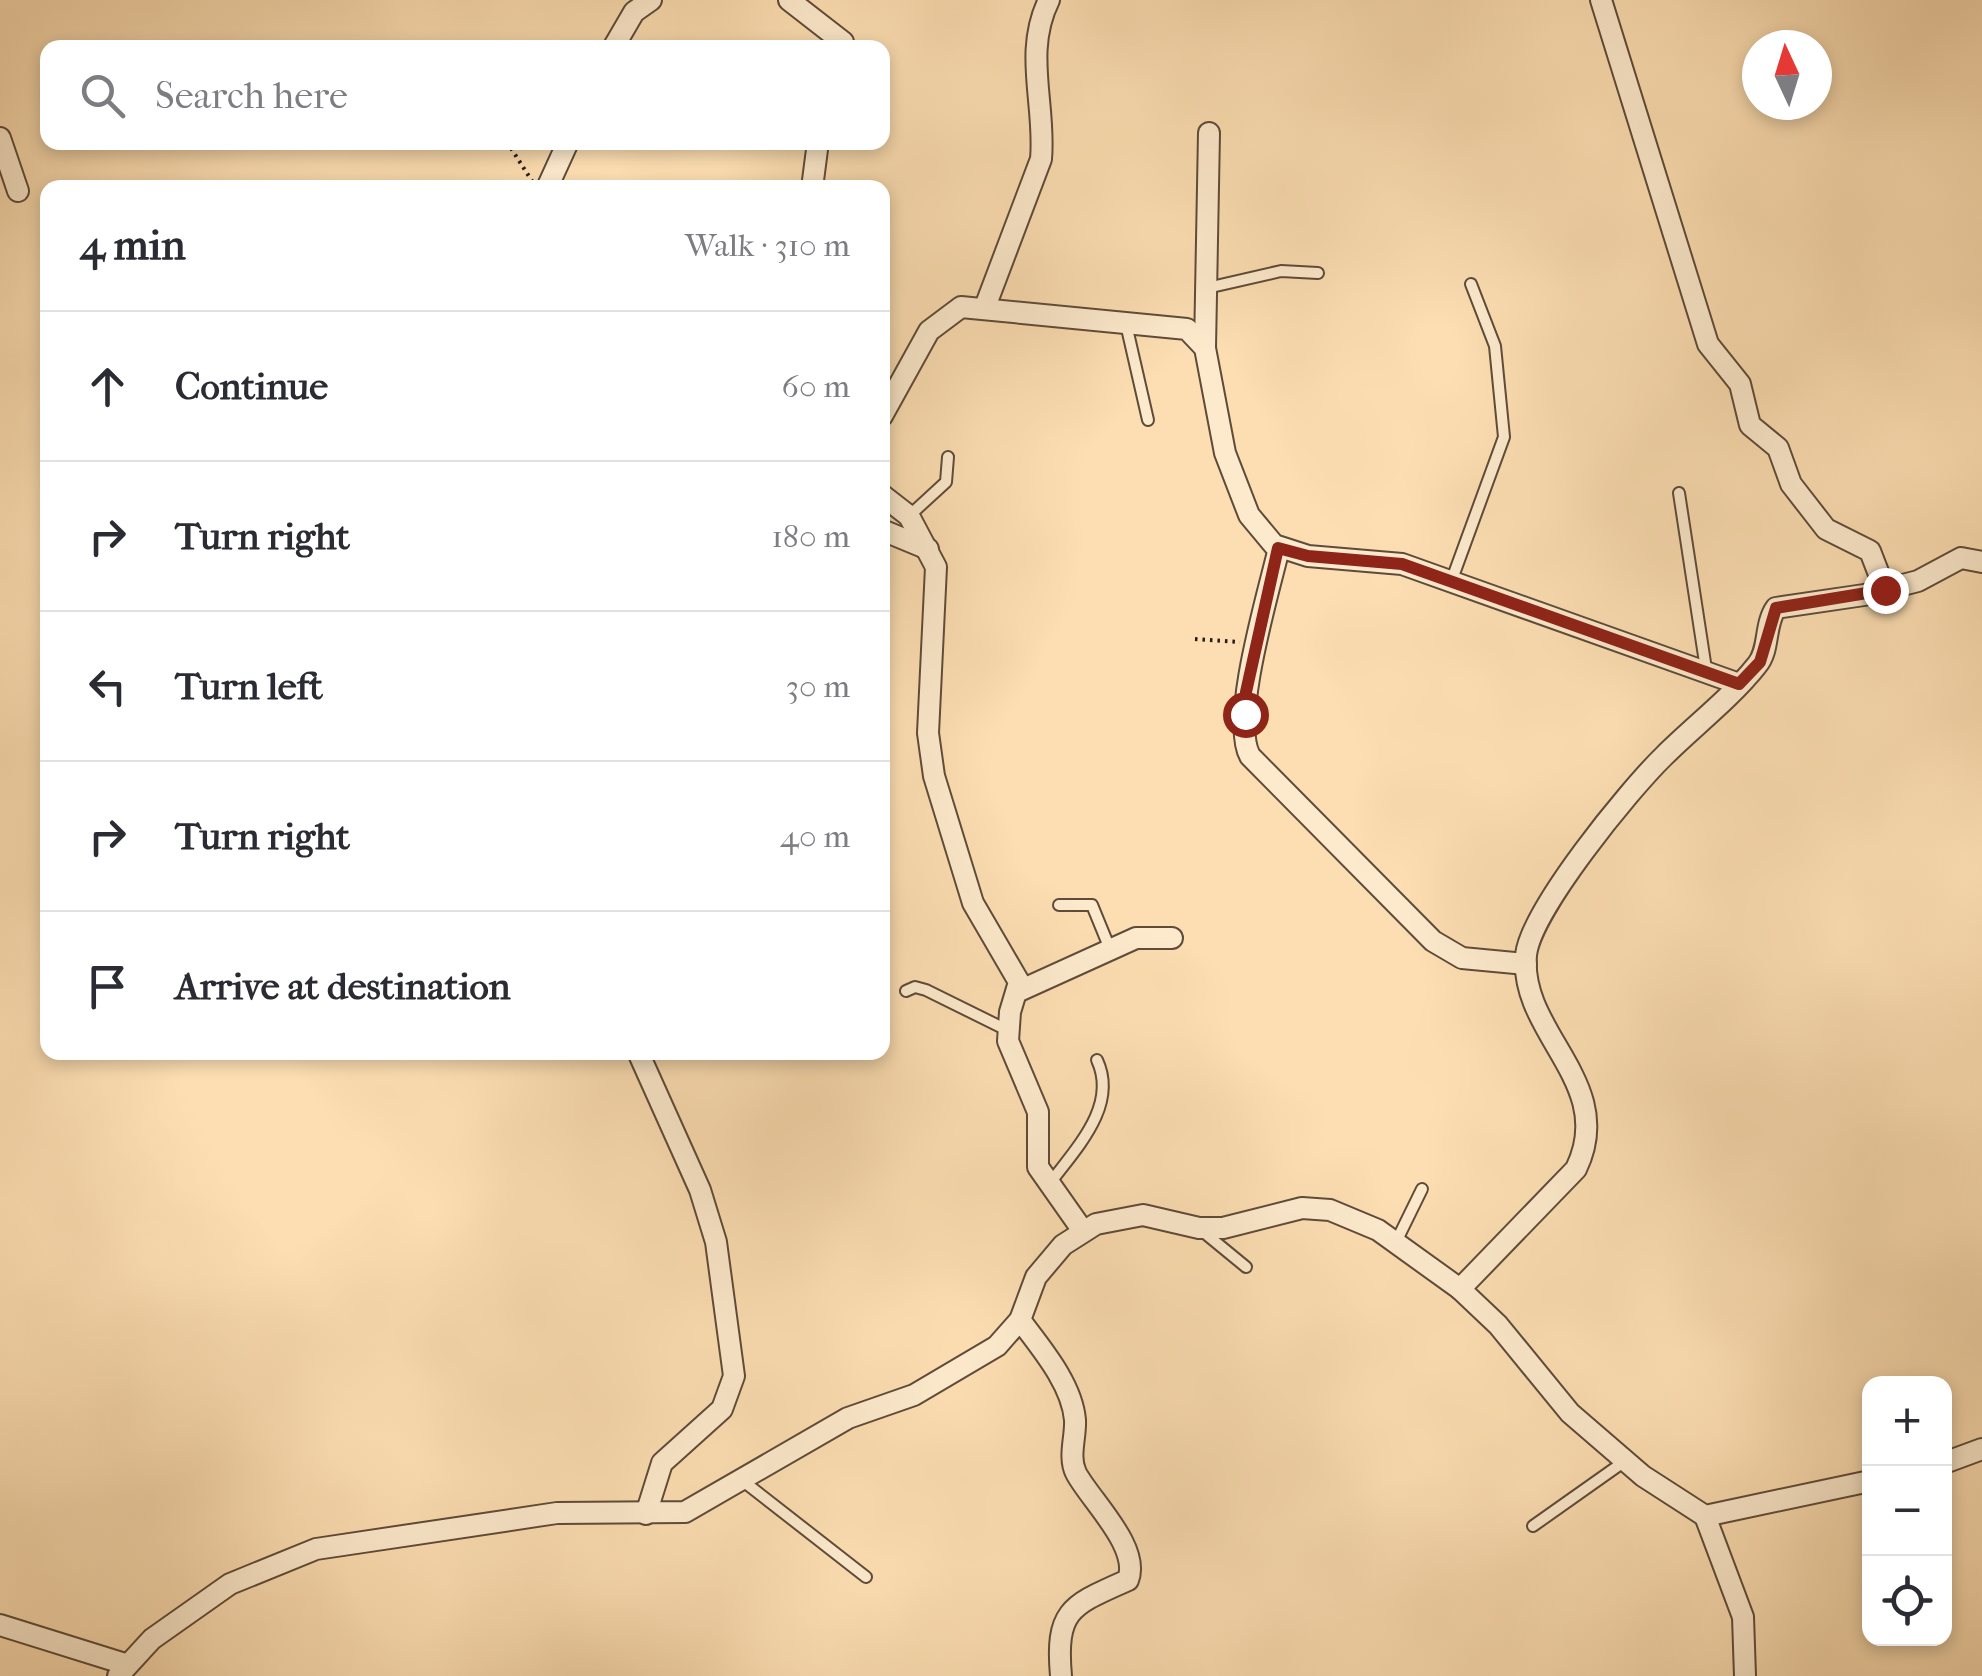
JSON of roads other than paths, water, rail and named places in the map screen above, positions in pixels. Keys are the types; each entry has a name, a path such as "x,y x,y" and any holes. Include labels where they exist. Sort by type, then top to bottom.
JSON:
{"street":[{"path":"618,40 634,12 652,0"},
{"path":"789,0 840,40"},
{"path":"986,307 1041,159 1044,134 1034,68 1038,30 1049,0"},
{"path":"1600,0 1708,344 1740,384 1750,425 1778,448 1791,484 1826,529 1870,551 1885,590"},
{"path":"1210,133 1206,348 1225,453 1249,515 1278,548 1308,556 1402,564 1739,684"},
{"path":"0,138 18,191"},
{"path":"550,180 564,150"},
{"path":"813,180 817,150"},
{"path":"890,402 929,331 962,307 1187,328 1206,348"},
{"path":"890,501 908,516 936,566 928,733 934,776 973,903 1015,968 1019,992 1007,1030 1010,1054 1038,1112 1038,1166 1048,1186 1083,1231"},
{"path":"890,533 928,549"},
{"path":"1278,548 1246,692 1244,737 1256,764 1433,941 1462,958 1526,964"},
{"path":"1460,1289 1576,1168 1588,1133 1587,1112 1566,1060 1534,1003 1526,964 1531,938 1550,899 1660,760 1760,662 1776,608 1885,590 1918,581 1961,558 1982,562"},
{"path":"1019,992 1136,938 1172,938"},
{"path":"642,1060 700,1190 716,1242 734,1376 722,1410 662,1463 646,1514"},
{"path":"0,1625 121,1670 152,1638 230,1584 316,1549 523,1516 685,1512 848,1418 914,1395 997,1346 1020,1320 1036,1277 1063,1245 1083,1231 1143,1215 1199,1228 1223,1228 1302,1208 1330,1210 1354,1218 1460,1289 1498,1325 1558,1401 1625,1461 1705,1516 1743,1617 1745,1676"},
{"path":"1020,1320 1070,1398 1075,1417 1074,1469 1111,1520 1130,1564 1128,1580 1084,1599 1069,1612 1059,1636 1061,1676"},
{"path":"1952,1460 1982,1449"},
{"path":"1705,1516 1862,1483"}],"lane":[{"path":"1206,288 1281,271 1318,273"},
{"path":"1450,583 1504,437 1496,346 1470,284"},
{"path":"1125,321 1148,420"},
{"path":"908,516 946,482 948,457"},
{"path":"1679,494 1706,670"},
{"path":"1059,905 1092,905 1110,949"},
{"path":"906,992 915,987 926,990 1007,1030"},
{"path":"1048,1186 1091,1127 1101,1102 1106,1087 1097,1060"},
{"path":"1395,1243 1422,1189"},
{"path":"1199,1228 1246,1267"},
{"path":"1532,1526 1625,1461"},
{"path":"743,1481 866,1576"}]}
